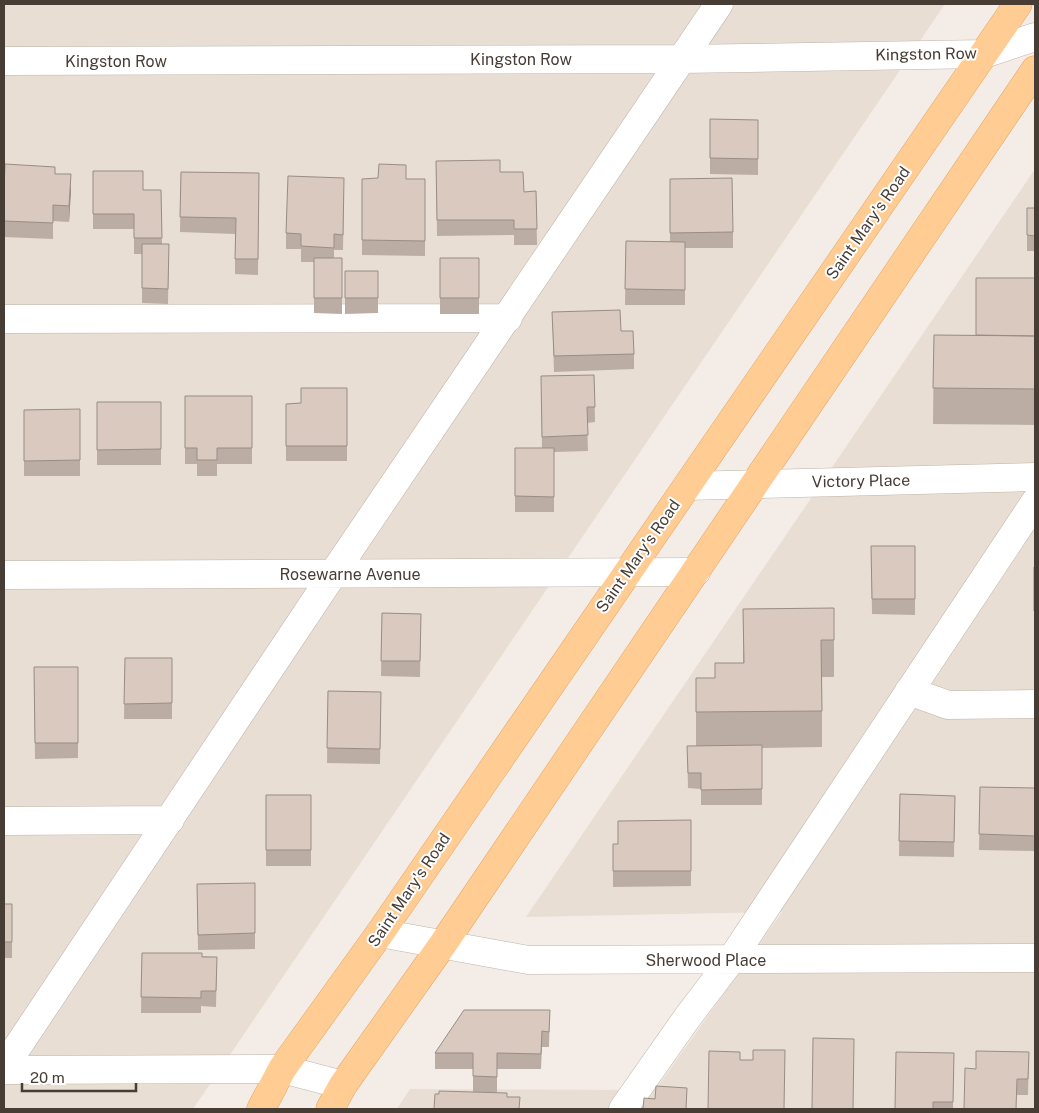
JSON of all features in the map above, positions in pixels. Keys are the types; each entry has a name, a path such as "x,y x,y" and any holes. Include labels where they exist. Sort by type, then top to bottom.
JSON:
{"main road":[{"name":"Saint Mary's Road","path":"261,1109 282,1069 380,933 626,572 1018,4"},
{"path":"330,1109 343,1085 443,944 1035,70"}],"street":[{"path":"4,1068 333,574 719,4"},
{"name":"Kingston Row","path":"4,61 681,59 984,54 1035,37"},
{"path":"4,319 508,318"},
{"name":"Victory Place","path":"687,486 1035,477"},
{"path":"623,1109 731,960 1035,502"},
{"name":"Rosewarne Avenue","path":"4,575 696,572"},
{"path":"909,691 948,705 1035,704"},
{"path":"4,821 170,820"},
{"name":"Sherwood Place","path":"380,933 528,960 1035,958"},
{"path":"4,1068 282,1069 343,1085"}],"shaded area":[{"path":"4,4 945,4 193,1109 4,1109"},
{"path":"1035,169 1035,1109 397,1109 410,1089 655,1090 782,912 526,917"}],"building":[{"path":"710,119 758,120 758,159 710,158"},
{"path":"500,160 500,172 523,172 524,192 536,191 537,229 514,229 514,220 437,220 436,161"},
{"path":"5,164 55,167 55,174 71,174 69,206 53,205 53,223 4,221"},
{"path":"379,164 406,165 406,179 425,179 425,241 362,240 362,179 378,178"},
{"path":"93,171 143,171 143,190 161,190 162,238 134,238 134,214 93,214"},
{"path":"181,172 259,173 258,259 235,259 236,218 180,217"},
{"path":"288,176 344,178 343,235 334,234 334,248 301,246 301,234 286,233"},
{"path":"732,178 733,232 670,233 670,179"},
{"path":"1027,208 1035,208 1035,236 1027,235"},
{"path":"626,241 685,242 685,290 625,289"},
{"path":"142,244 169,244 168,289 142,288"},
{"path":"314,258 342,258 342,298 314,298"},
{"path":"440,258 479,258 479,298 440,298"},
{"path":"345,271 378,271 378,298 345,298"},
{"path":"976,278 1035,278 1035,336 976,335"},
{"path":"620,310 621,331 633,331 634,354 554,356 552,312"},
{"path":"934,335 1035,336 1035,389 933,388"},
{"path":"594,375 595,407 587,407 588,435 542,437 541,376"},
{"path":"301,388 347,388 347,446 286,446 286,404 301,403"},
{"path":"185,396 252,396 252,448 217,448 217,460 197,460 197,448 185,448"},
{"path":"97,402 161,402 161,449 97,450"},
{"path":"80,409 80,460 24,461 24,410"},
{"path":"515,448 554,448 554,497 515,496"},
{"path":"871,546 915,546 915,599 872,599"},
{"path":"1035,567 1035,611 1034,611"},
{"path":"834,608 834,640 821,640 822,711 696,712 696,678 715,678 715,663 744,663 743,609"},
{"path":"382,613 421,614 420,661 381,661"},
{"path":"125,658 172,658 172,703 124,704"},
{"path":"34,667 78,667 78,743 35,743"},
{"path":"328,691 381,692 380,749 327,748"},
{"path":"762,745 762,789 701,790 701,773 688,773 687,746"},
{"path":"980,787 1035,788 1035,836 979,834"},
{"path":"900,794 955,796 954,842 899,841"},
{"path":"266,795 311,795 311,850 266,850"},
{"path":"691,820 691,871 613,871 613,844 618,844 618,821"},
{"path":"255,883 255,933 198,935 197,884"},
{"path":"4,904 12,904 12,942 4,942"},
{"path":"142,953 202,953 202,957 217,957 216,991 201,991 201,998 141,997"},
{"path":"464,1010 550,1010 549,1032 542,1031 541,1054 497,1053 497,1077 473,1076 473,1053 435,1053"},
{"path":"813,1038 854,1039 853,1109 812,1109"},
{"path":"753,1050 785,1050 784,1109 708,1109 709,1051 740,1052 740,1060 753,1060"},
{"path":"976,1051 1029,1052 1028,1079 1017,1079 1016,1109 964,1109 965,1068 976,1069"},
{"path":"896,1052 954,1053 953,1102 933,1102 933,1109 895,1109"},
{"path":"656,1086 687,1088 686,1109 643,1109 644,1098 655,1099"},
{"path":"439,1091 507,1093 507,1097 520,1097 519,1109 434,1109 435,1094 439,1094"}]}
